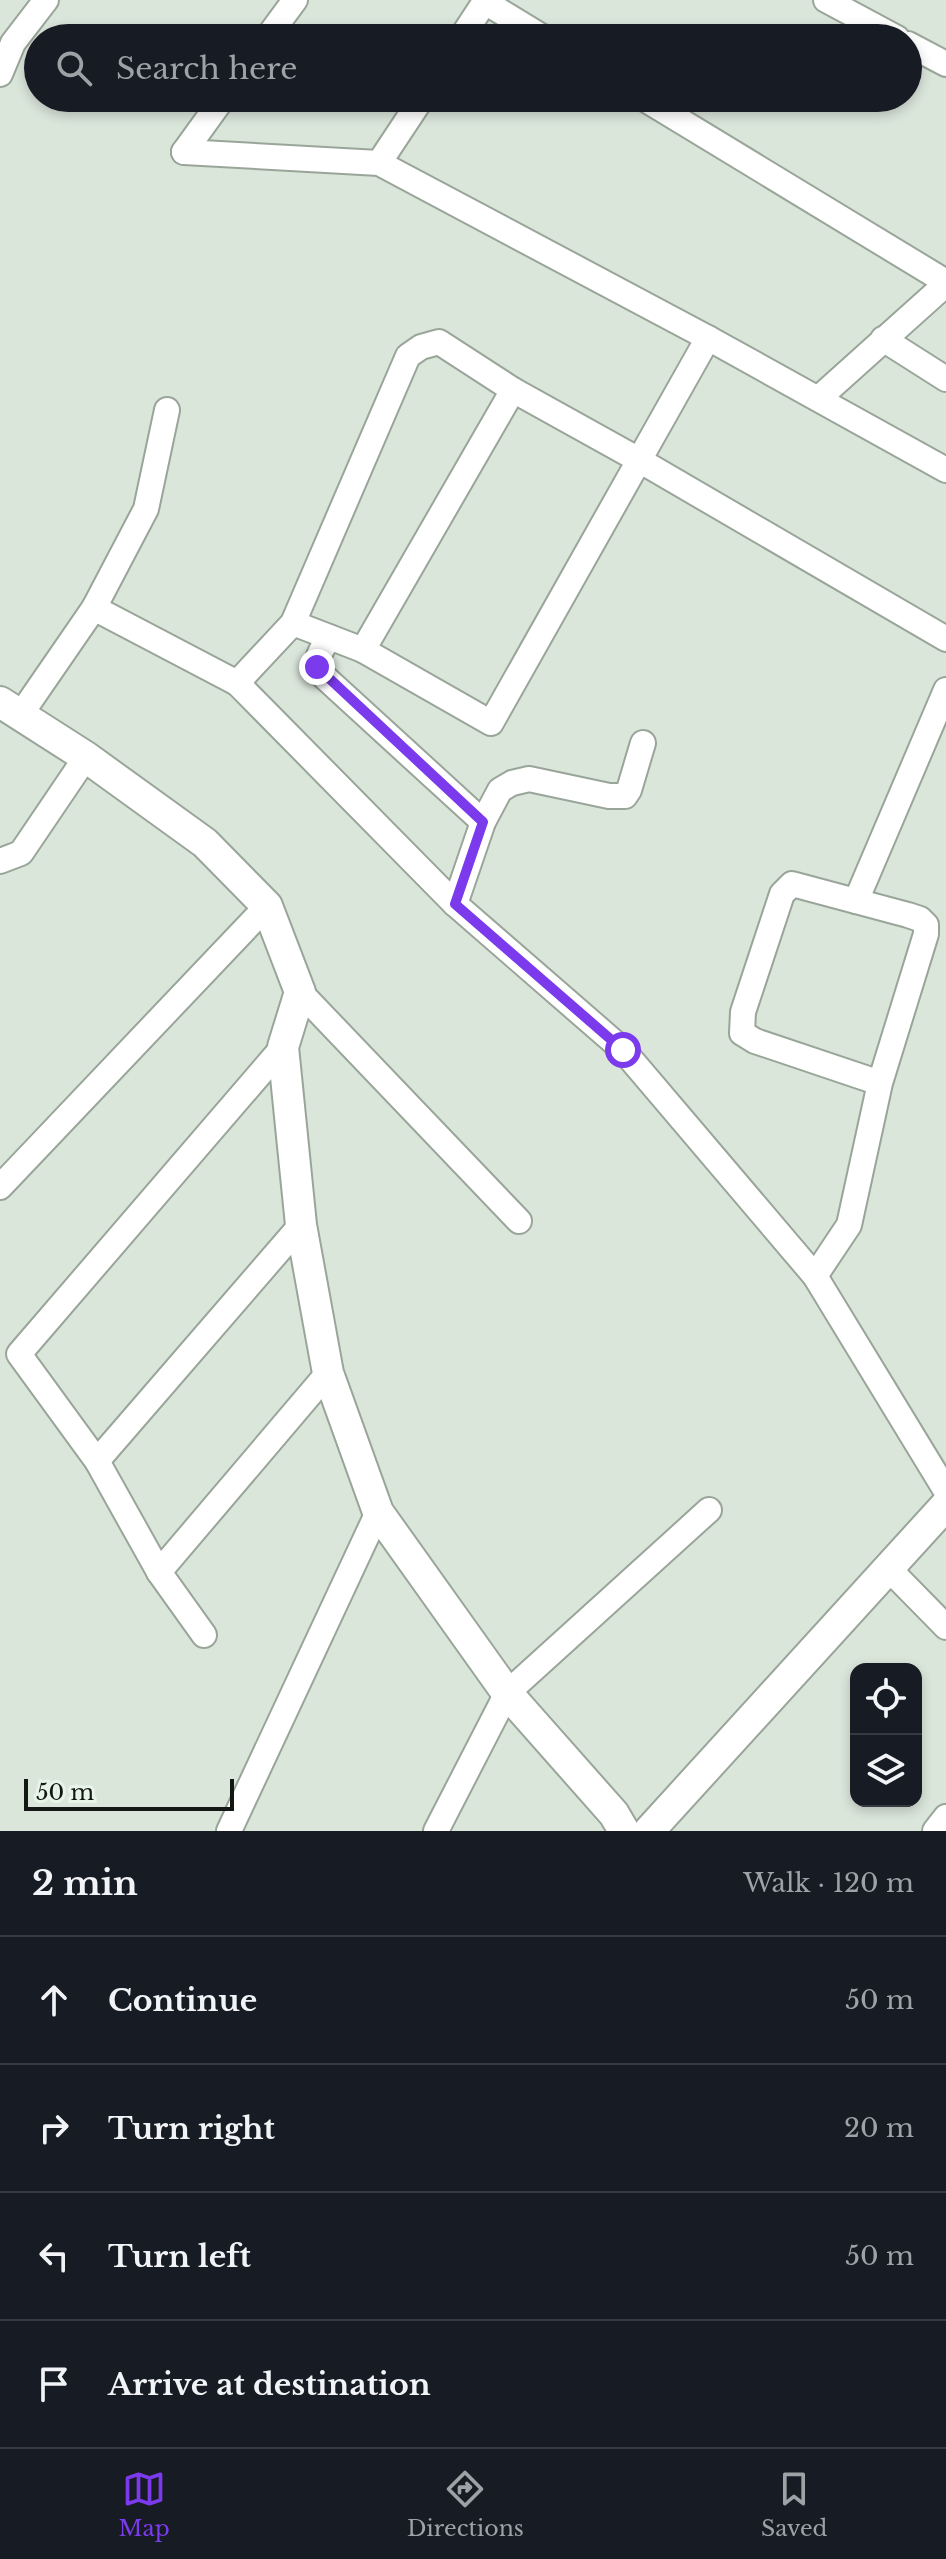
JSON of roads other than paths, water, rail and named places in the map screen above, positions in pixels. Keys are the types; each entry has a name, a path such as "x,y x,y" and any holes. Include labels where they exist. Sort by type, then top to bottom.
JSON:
{"street":[{"path":"28,24 46,0"},
{"path":"277,24 295,0"},
{"path":"826,0 871,24"},
{"path":"470,24 485,1 522,24"},
{"path":"0,74 13,43 24,29"},
{"path":"922,51 946,64"},
{"path":"213,112 184,152 379,163 819,398 946,470"},
{"path":"379,163 413,112"},
{"path":"666,112 946,283 819,398"},
{"path":"293,623 363,650 491,723 708,338"},
{"path":"883,339 946,379"},
{"path":"237,683 293,623 408,356 421,347 439,342 513,390 946,639"},
{"path":"363,650 513,390"},
{"path":"167,410 146,509 94,608 10,708 86,757 205,843 267,906 300,992 519,1221"},
{"path":"94,608 237,683 455,904 623,1050 815,1276 946,1491"},
{"path":"329,637 318,659 319,672 483,822"},
{"path":"856,901 946,690"},
{"path":"455,904 483,822 500,790 529,779 609,796 625,796 643,743"},
{"path":"0,861 21,853 86,757"},
{"path":"815,1276 849,1225 880,1083 926,934 926,925 920,919 792,884 782,894 743,1012 742,1033 755,1041 880,1083"},
{"path":"0,1187 267,906"},
{"path":"300,992 283,1047 301,1225 328,1373 378,1512 507,1693 615,1825"},
{"path":"204,1635 159,1572 97,1461 10,1359 283,1047"},
{"path":"97,1461 301,1225"},
{"path":"159,1572 328,1373"},
{"path":"649,1831 946,1505"},
{"path":"436,1831 507,1693 709,1510"},
{"path":"229,1831 378,1512"},
{"path":"889,1569 946,1627"},
{"path":"935,1831 946,1817"}]}
